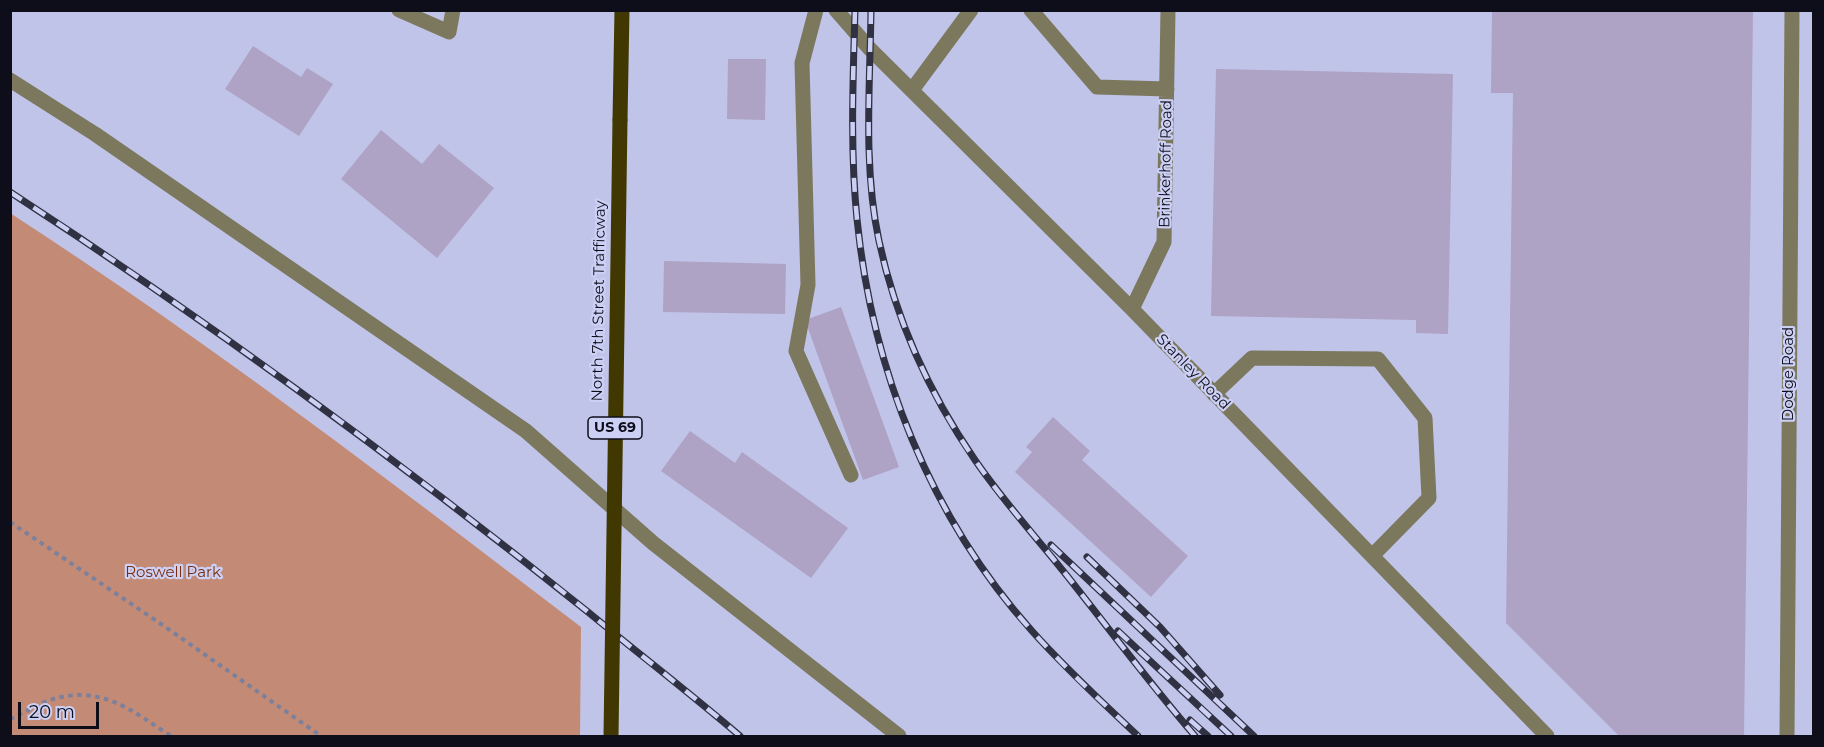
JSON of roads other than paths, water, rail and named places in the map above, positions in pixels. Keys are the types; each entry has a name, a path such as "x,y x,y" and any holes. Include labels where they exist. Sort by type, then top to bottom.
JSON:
{"main road":[{"name":"North 7th Street Trafficway","path":"611,736 622,10"}],"street":[{"path":"399,10 450,32 453,10"},
{"path":"816,10 802,63 808,285 795,351 851,475"},
{"name":"Stanley Road","path":"836,10 870,49 1132,309 1547,736"},
{"path":"912,90 971,10"},
{"path":"1031,10 1097,87 1167,89"},
{"name":"Brinkerhoff Road","path":"1132,309 1164,242 1168,10"},
{"name":"Dodge Road","path":"1787,736 1792,10"},
{"path":"10,80 95,134 526,430 653,543 899,736"},
{"path":"1214,394 1252,358 1378,359 1425,418 1429,498 1372,556"}],"railway":[{"path":"855,10 853,141 857,219 876,331 892,386 912,439 936,490 964,540 996,587 1045,645 1138,736"},
{"path":"871,10 869,155 874,213 886,270 916,355 958,435 986,475 1195,736"},
{"path":"10,192 232,343 376,448 588,612 740,736"},
{"path":"1051,545 1254,736"},
{"path":"1087,557 1160,627 1220,695"},
{"path":"1118,631 1231,736"},
{"path":"1190,720 1208,736"}],"park label":[{"name":"Roswell Park","path":"173,573"}]}
